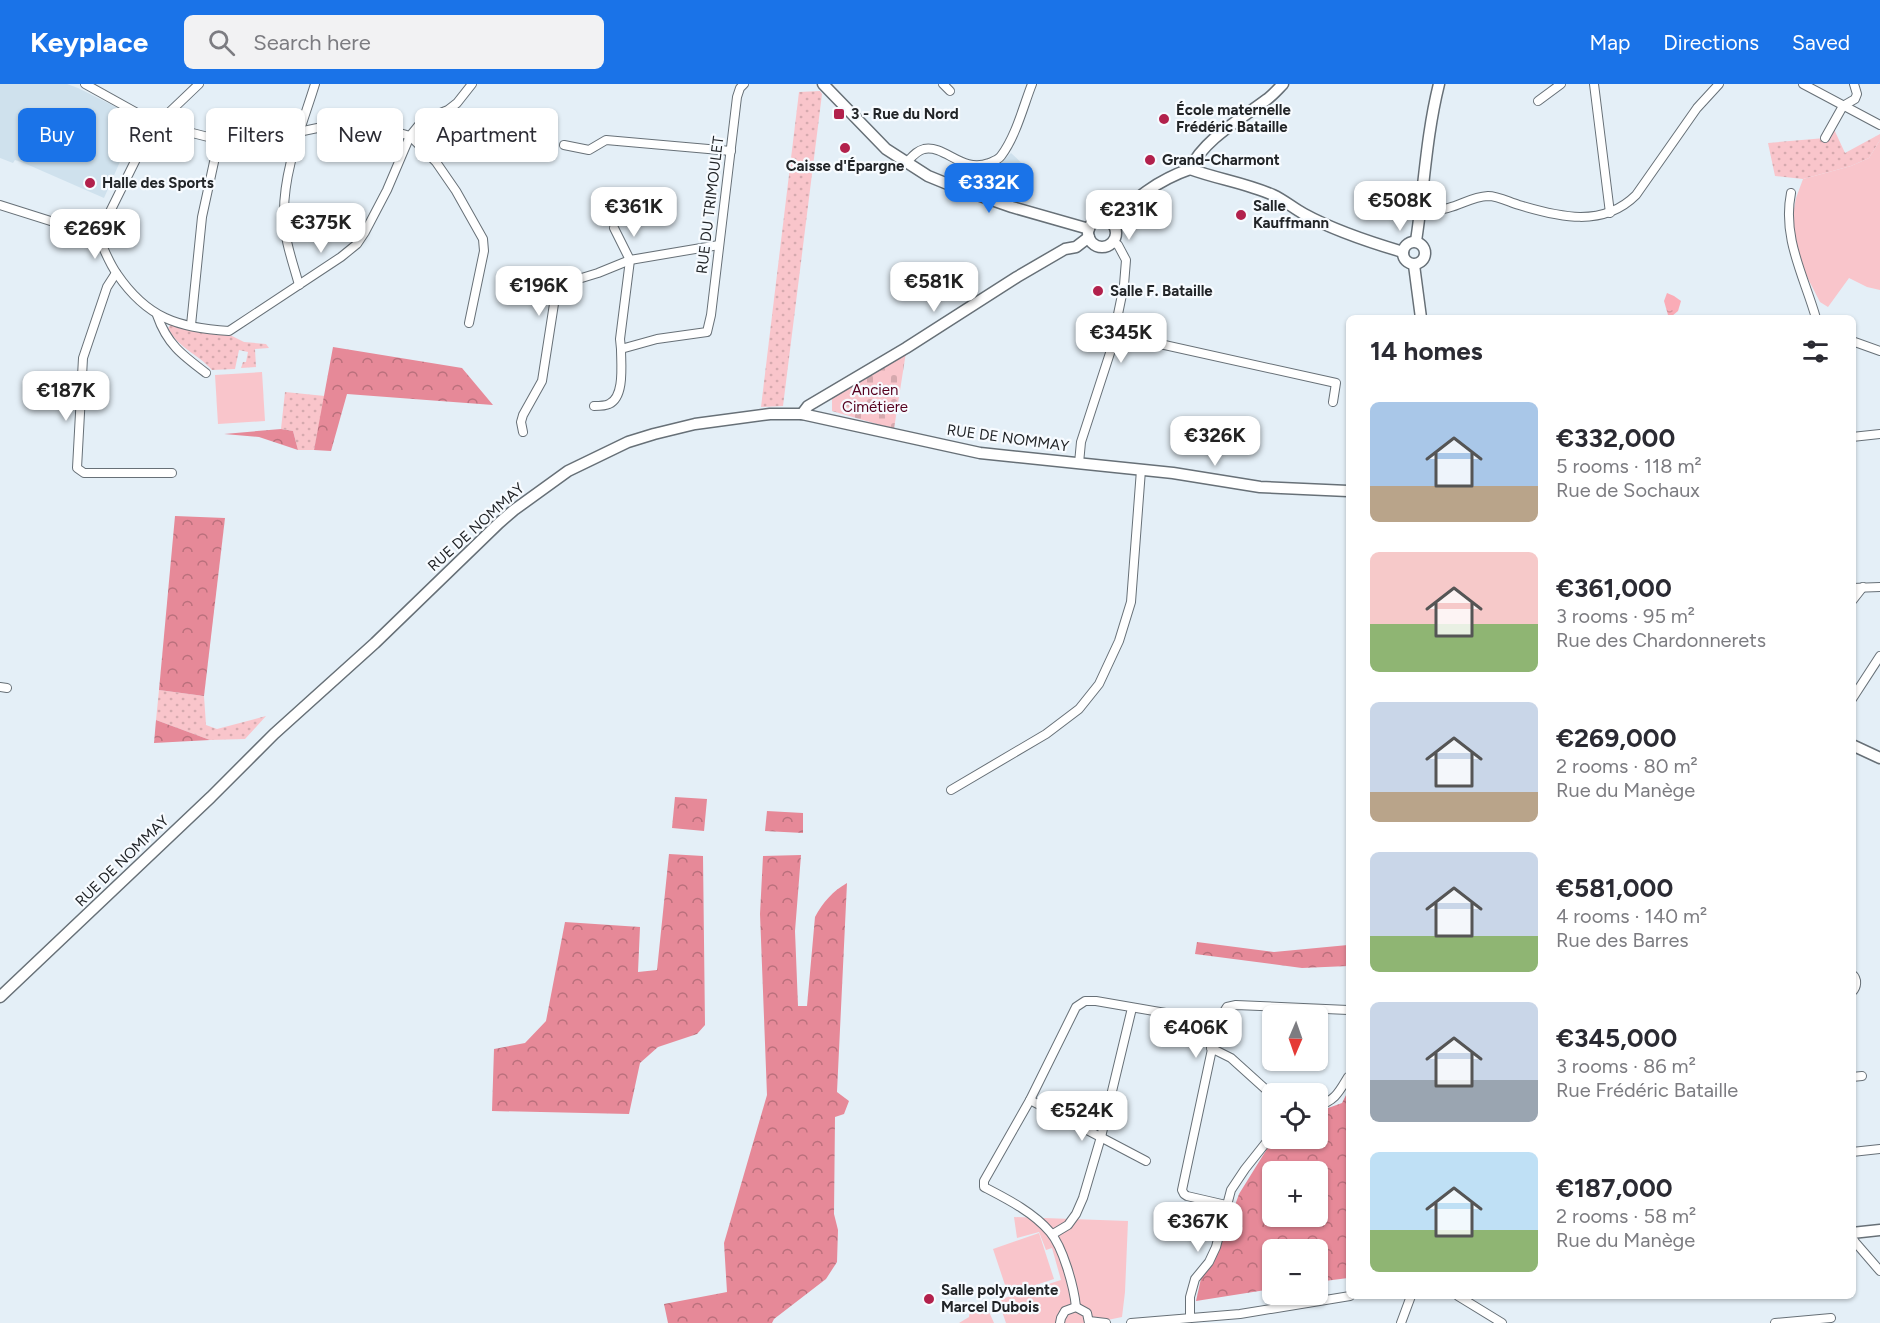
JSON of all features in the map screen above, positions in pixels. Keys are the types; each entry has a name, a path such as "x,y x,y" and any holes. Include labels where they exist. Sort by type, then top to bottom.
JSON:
{"street":[{"path":"85,84 128,108"},
{"path":"174,108 199,84"},
{"path":"305,116 315,84"},
{"path":"0,205 98,236 116,273 132,294 157,315 174,322 229,331 357,244 387,190 410,136 423,120 448,110 457,103 472,84"},
{"name":"RUE DU TRIMOULET","path":"621,349 657,339 707,332 737,97 744,84"},
{"path":"802,414 808,406 906,348 1017,277 1065,249 1076,247 1089,233 1096,221 1102,219 1110,222 1115,228 1115,237 1113,242 1103,247 1094,244 1089,233 928,176 882,145 823,84"},
{"path":"906,162 916,152 929,149 973,166 983,165 1000,158 1014,132 1032,84"},
{"path":"1190,169 1193,162 1219,134 1268,99 1283,84"},
{"path":"1416,241 1426,152 1438,84"},
{"path":"1538,101 1561,84"},
{"path":"1594,84 1610,213"},
{"path":"1421,207 1437,210 1470,199 1491,196 1529,208 1566,216 1581,218 1610,213 1636,195 1698,108 1719,84"},
{"path":"1803,84 1880,125"},
{"path":"1825,138 1843,106 1855,99 1857,94 1854,84"},
{"path":"305,131 327,126 372,125 410,136 436,162 456,191 483,239 484,251 469,323"},
{"path":"564,145 589,150 606,140 730,151"},
{"path":"98,236 134,162"},
{"path":"191,325 202,217 214,162"},
{"path":"292,162 284,216 299,285"},
{"path":"1110,222 1153,186 1171,175 1190,169 1274,195 1304,214 1341,231 1402,252"},
{"path":"1791,193 1789,216 1792,245 1815,315"},
{"path":"594,406 608,405 620,392 620,339 630,260 614,228"},
{"path":"1416,241 1426,250 1421,263 1414,265 1408,263 1402,252 1409,242 1416,241"},
{"path":"1079,463 1081,442 1115,334 1124,285 1126,260 1118,245 1113,242"},
{"path":"523,432 521,422 523,415 542,381 556,291 562,284 630,260 719,245"},
{"path":"1414,265 1420,315"},
{"path":"116,273 107,287 83,358 77,468 84,473 172,473"},
{"path":"157,315 162,331 180,354 206,373"},
{"path":"1115,334 1336,383 1333,402"},
{"path":"1856,342 1880,351"},
{"name":"RUE DE NOMMAY","path":"0,997 211,797 274,734 375,644 514,510 568,471 628,442 695,424 770,414 802,414 980,453 1173,473 1260,487 1346,491"},
{"path":"1856,437 1880,434"},
{"path":"951,790 1046,734 1080,709 1099,684 1119,641 1131,602 1141,470"},
{"path":"1856,596 1863,587"},
{"path":"1856,588 1880,587"},
{"path":"1856,693 1880,656"},
{"path":"1856,748 1880,758"},
{"path":"1076,1307 1070,1275 1053,1234 1030,1214 984,1187 984,1181 1030,1100 1076,1007 1085,1000 1177,1015"},
{"path":"1226,1205 1187,1196 1182,1190 1211,1048 1222,1012 1227,1007 1236,1005 1346,1010"},
{"path":"1053,1234 1068,1225 1083,1198 1101,1137 1132,1008"},
{"path":"1211,1048 1231,1058 1262,1086"},
{"path":"1328,1102 1335,1097 1346,1080"},
{"path":"1030,1100 1146,1161"},
{"path":"1190,1318 1190,1297 1195,1279 1209,1262 1216,1247 1231,1190 1262,1148"},
{"path":"1856,1152 1880,1149"},
{"path":"1856,1234 1880,1230"},
{"path":"1856,1243 1880,1271"},
{"path":"1131,1323 1240,1314 1346,1297"},
{"path":"1404,1313 1405,1299"},
{"path":"1401,1323 1410,1299"},
{"path":"1463,1299 1502,1323"},
{"path":"1469,1299 1476,1306"},
{"path":"1060,1323 1065,1311 1076,1307 1084,1310 1089,1322 1106,1323"},
{"path":"1235,1323 1240,1314"},
{"path":"1775,1323 1831,1318"}],"shaded area":[{"path":"0,84 67,84 118,108 108,108 108,162 120,162 104,198 21,162 96,162 96,108 18,108 18,161 15,160 13,163 0,158"},
{"path":"1011,153 1026,167 1008,180 1011,189 1004,196 977,187"}],"green space":[{"path":"820,91 822,94 783,406 761,407 799,92"},
{"path":"1833,127 1845,153 1880,134 1880,140 1869,158 1851,166 1803,179 1775,176 1768,143 1825,138"},
{"path":"1880,140 1880,290 1867,287 1849,278 1828,307 1820,302 1802,267 1795,241 1793,214 1796,198 1803,179 1851,166 1869,158"},
{"path":"171,324 228,334 244,342 266,344 269,348 255,349 256,367 241,368 243,362 246,362 248,352 239,350 235,369 212,370 177,341 168,328"},
{"path":"333,347 462,368 493,405 347,394 331,451 314,450"},
{"name":"Ancien Cimétiere","path":"906,352 894,429 832,411 832,398"},
{"path":"262,372 265,421 218,424 215,375"},
{"path":"285,392 325,396 314,450 298,450 293,431 281,429"},
{"path":"281,429 293,431 298,450 259,437 224,434"},
{"path":"175,516 225,518 204,696 159,690"},
{"path":"159,690 204,696 206,725 217,729 266,716 245,739 210,740 156,720"},
{"path":"156,720 210,740 154,743"},
{"path":"675,797 707,799 704,831 672,828"},
{"path":"767,811 803,813 803,833 765,831"},
{"path":"669,854 703,856 705,1025 697,1034 658,1047 640,1063 629,1114 492,1111 494,1049 525,1043 546,1021 565,922 640,927 638,972 657,970"},
{"path":"801,855 795,931 798,1006 807,1006 815,917 829,897 847,883 837,1092 849,1101 844,1114 835,1117 834,1214 838,1230 837,1262 826,1279 774,1319 772,1323 668,1323 664,1304 727,1292 724,1243 767,1095 760,914 763,856"},
{"path":"1197,942 1274,952 1346,945 1346,966 1302,968 1195,954"},
{"path":"1346,1095 1346,1278 1328,1281 1328,1239 1262,1239 1262,1291 1196,1301 1202,1274 1224,1236 1239,1194 1267,1149 1328,1149 1328,1108 1342,1103"},
{"path":"1014,1217 1128,1221 1122,1317 1093,1323 1006,1323 998,1300 1061,1280 1052,1248 1046,1250 1039,1232 1017,1238"},
{"path":"1039,1233 1054,1279 1008,1294 993,1249"},
{"path":"983,1305 994,1323 959,1323 969,1317 970,1309"}],"water":[{"path":"1667,293 1681,301 1678,311 1673,315 1668,315 1664,301"}],"place":[{"name":"3 - Rue du Nord","path":"839,114"},
{"name":"École maternelle Frédéric Bataille","path":"1164,119"},
{"name":"Caisse d'Épargne","path":"845,148"},
{"name":"Grand-Charmont","path":"1150,160"},
{"name":"Halle des Sports","path":"90,183"},
{"name":"Salle Kauffmann","path":"1241,215"},
{"name":"Salle F. Bataille","path":"1098,291"},
{"name":"Salle polyvalente Marcel Dubois","path":"929,1299"}]}
